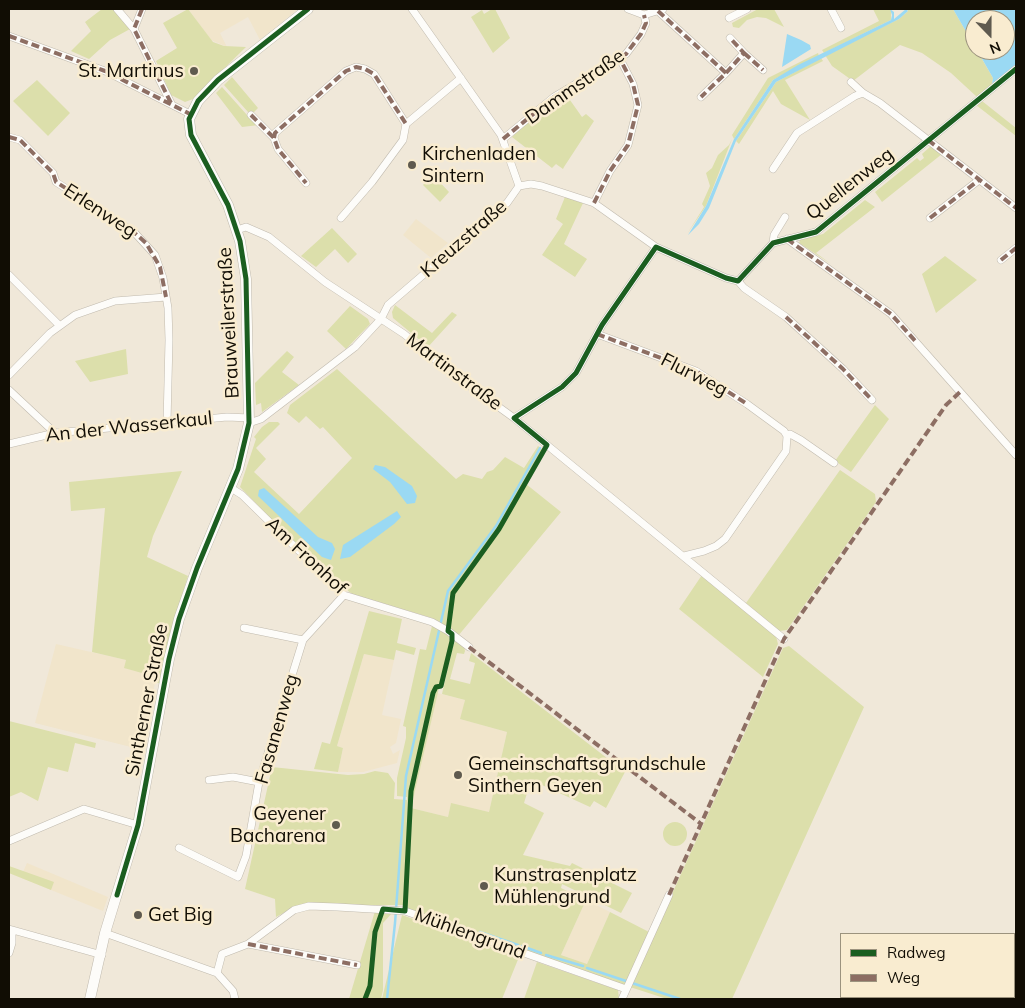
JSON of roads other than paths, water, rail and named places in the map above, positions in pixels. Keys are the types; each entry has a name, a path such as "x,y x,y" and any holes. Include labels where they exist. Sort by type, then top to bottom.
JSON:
{"street":[{"path":"117,9 134,29 171,103"},
{"path":"134,29 142,9"},
{"path":"9,36 105,70 190,114 198,101 218,80 308,9"},
{"name":"Kreuzstraße","path":"249,420 261,419 343,357 381,319 388,305 507,203 519,186 503,139 412,9"},
{"path":"628,9 644,14 660,10 726,73"},
{"path":"729,18 747,9"},
{"path":"831,9 842,28"},
{"name":"Dammstraße","path":"503,139 554,97 582,79 620,59 640,34 646,23 644,14"},
{"path":"730,38 763,70"},
{"path":"701,97 744,53"},
{"path":"594,202 610,171 628,145 638,105 633,84 620,59"},
{"path":"274,138 276,133 346,72 356,67 374,74 406,124"},
{"name":"Quellenweg","path":"738,281 773,243 816,232 1016,70"},
{"path":"341,218 372,182 403,140 406,124 461,78"},
{"path":"852,82 863,93 880,103 1016,208"},
{"path":"772,169 797,134 855,96 863,93"},
{"name":"Brauweilerstraße","path":"190,114 189,125 191,135 223,193 238,230 246,279 249,420 245,447 231,488"},
{"path":"251,115 274,138 278,149 306,183"},
{"name":"Erlenweg","path":"9,137 20,140 53,173 56,182 129,228 146,243 158,261 166,297 169,340 167,423"},
{"path":"930,218 980,180"},
{"path":"519,186 531,184 542,186 594,202 656,248 726,278 738,281 744,288 786,317 843,369 872,400"},
{"name":"Quellenweg","path":"773,243 774,235 785,217"},
{"name":"Martinstraße","path":"238,230 246,228 269,237 325,282 372,315 381,319 514,418 784,639"},
{"path":"787,239 891,314 1016,454"},
{"path":"514,418 569,381 579,369 596,334 656,248"},
{"path":"1001,260 1016,248"},
{"path":"9,275 59,325"},
{"path":"9,375 59,325 85,310 103,304 166,297"},
{"name":"Flurweg","path":"596,334 696,371 786,433 801,440 834,463"},
{"path":"9,390 55,433"},
{"name":"An der Wasserkaul","path":"9,444 55,433 227,417 249,420"},
{"path":"683,556 704,551 716,546 725,539 786,451 786,433"},
{"name":"Am Fronhof","path":"231,488 242,495 344,595 432,622 469,648"},
{"name":"Sintherner Straße","path":"90,999 106,933 138,825 169,659 179,619 197,568 231,488"},
{"name":"Fasanenweg","path":"179,848 238,878 246,856 259,782 303,640 344,595"},
{"path":"244,628 303,640"},
{"path":"209,780 233,777 259,782"},
{"path":"9,841 84,809 138,825"},
{"path":"622,999 669,895"},
{"name":"Mühlengrund","path":"217,972 222,954 248,944 294,910 302,907 401,910 626,989"},
{"path":"9,953 12,943 10,930 102,955"},
{"path":"106,933 217,972 234,991 235,999"},
{"path":"248,944 357,965"}],"water":[{"path":"890,9 894,12 894,19 906,9 908,11 899,19 776,82 736,141 709,208 699,224 688,235 706,206 734,139 773,80 798,65 891,20"},
{"path":"953,9 1016,9 1016,66 992,85 993,78 983,60 1015,60 1015,10 965,10 965,30"},
{"path":"787,34 810,45 811,49 782,67"},
{"path":"375,465 385,467 412,486 417,496 415,503 407,504 390,482 373,469"},
{"path":"264,488 318,537 332,543 335,549 331,560 322,557 258,496 259,490"},
{"path":"397,511 401,517 394,524 350,557 340,559 343,545"}],"waterway":[{"path":"387,999 395,923 406,776 448,591 496,526 540,448"},
{"path":"480,932 518,945"},
{"path":"522,946 541,953"},
{"path":"546,955 583,966"},
{"path":"587,968 626,981"},
{"path":"632,983 680,999"}],"place":[{"name":"St. Martinus","path":"194,71"},
{"name":"Kirchenladen Sintern","path":"412,165"},
{"name":"Gemeinschaftsgrundschule Sinthern Geyen","path":"458,775"},
{"name":"Geyener Bacharena","path":"336,825"},
{"name":"Kunstrasenplatz Mühlengrund","path":"484,886"},
{"name":"Get Big","path":"138,915"}]}
